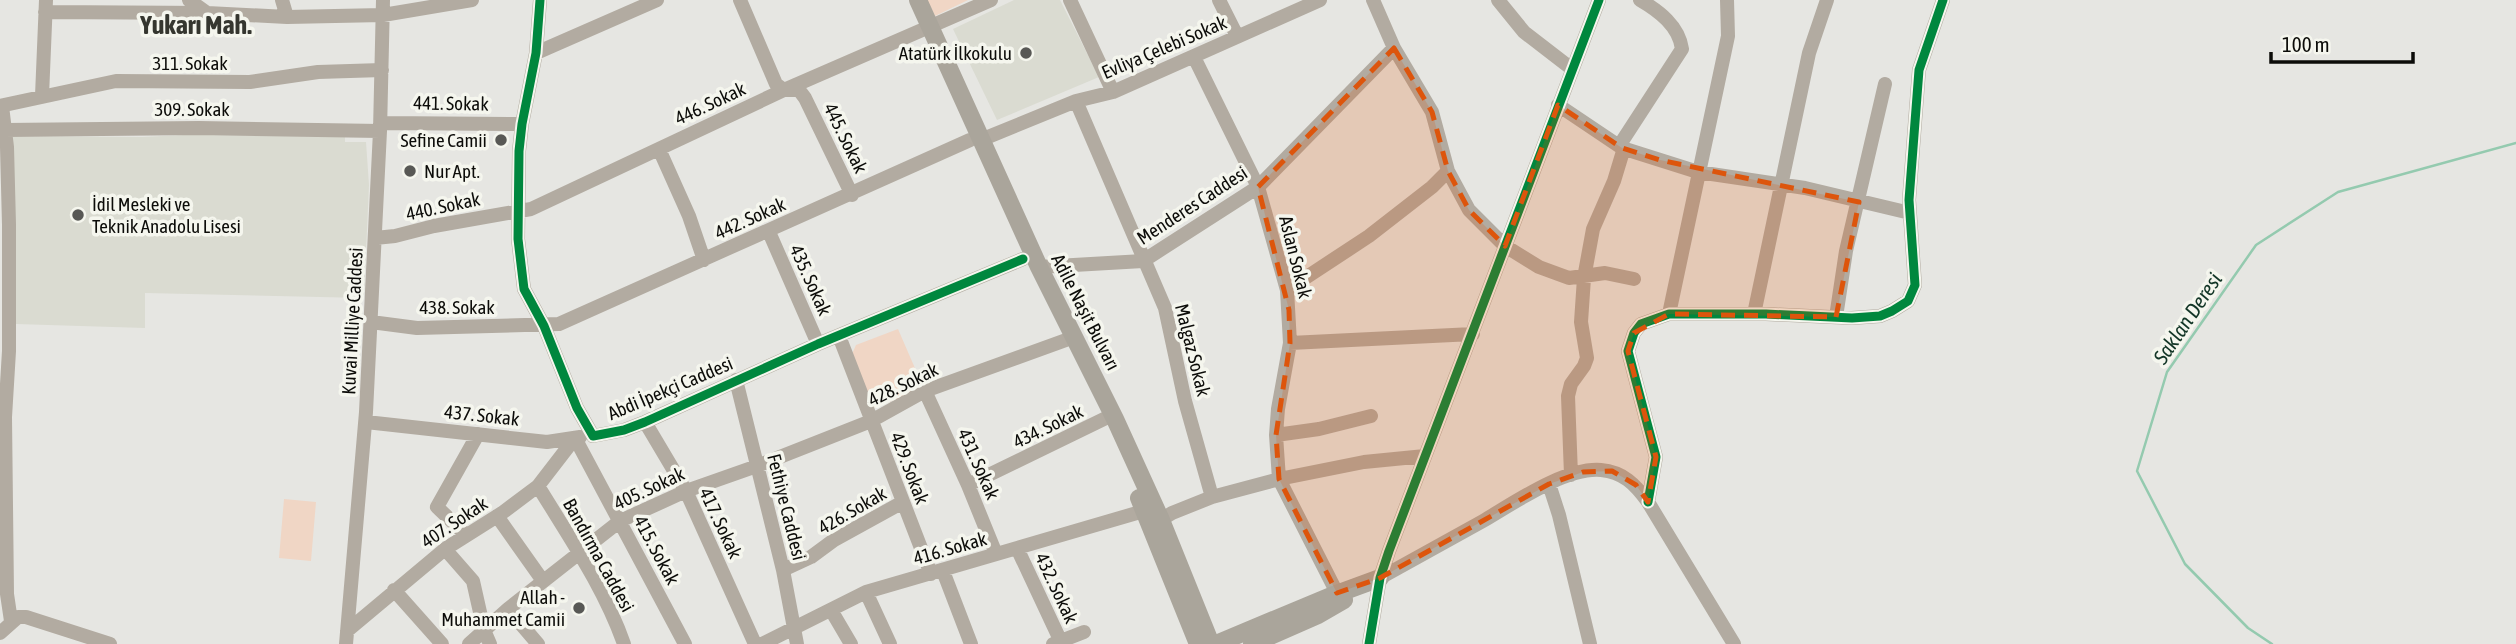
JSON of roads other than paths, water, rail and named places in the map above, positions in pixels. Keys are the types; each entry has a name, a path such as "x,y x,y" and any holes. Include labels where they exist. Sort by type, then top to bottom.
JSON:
{"main road":[{"name":"Adile Naşit Bulvarı","path":"906,0 924,30 1066,340 1213,644"},
{"name":"Adile Naşit Bulvarı","path":"918,0 924,30"},
{"name":"Adile Naşit Bulvarı","path":"1031,263 1078,342 1152,516 1198,644"},
{"path":"1213,644 1380,578"},
{"path":"1252,644 1318,615 1380,578"}],"street":[{"path":"189,0 206,13"},
{"path":"282,0 287,17"},
{"path":"41,96 46,6 287,17 472,0"},
{"name":"Abdi İpekçi Caddesi","path":"540,0 536,53 522,124 518,239 524,289 544,326 577,408 593,436 624,430 645,422 818,344 1031,263"},
{"path":"536,53 657,0"},
{"name":"445. Sokak","path":"740,0 776,84 784,90 799,90 805,98 852,195"},
{"name":"446. Sokak","path":"518,212 531,209 784,90 991,0"},
{"path":"1070,0 1113,92"},
{"path":"1219,0 1237,36"},
{"name":"Evliya Çelebi Sokak","path":"976,140 1076,101 1113,92 1320,0"},
{"path":"1373,0 1394,48 1432,112 1448,171 1469,210 1505,246 1539,267 1569,278 1605,273 1634,279"},
{"path":"1498,0 1524,32 1572,69"},
{"path":"1369,644 1380,578 1599,0"},
{"path":"1571,475 1568,396 1571,384 1587,358 1581,322 1584,278 1593,229 1614,181 1622,147 1682,49 1681,40 1673,27 1656,10 1640,0"},
{"path":"1669,314 1728,36 1727,0"},
{"path":"1754,314 1809,53 1827,0"},
{"path":"1647,502 1656,457 1628,351 1633,332 1641,324 1669,314 1880,316 1908,301 1915,285 1909,200 1919,70 1943,0"},
{"name":"Kuvai Milliye Caddesi","path":"346,638 366,422 383,8"},
{"name":"Menderes Caddesi","path":"1031,263 1143,261 1258,187 1394,48"},
{"name":"Aslan Sokak","path":"1194,57 1258,187 1287,290 1290,343 1276,435 1279,479 1338,593"},
{"name":"311. Sokak","path":"1,106 116,81 250,82 318,72 382,70"},
{"path":"1836,317 1846,251 1885,84"},
{"name":"Malgaz Sokak","path":"1076,101 1165,308 1185,401 1212,497"},
{"path":"1,106 5,130 9,225 4,354 7,594 11,621"},
{"path":"1558,106 1622,147 1698,172 1805,188 1910,213"},
{"name":"441. Sokak","path":"380,127 522,124"},
{"name":"309. Sokak","path":"5,130 380,127"},
{"name":"442. Sokak","path":"544,326 559,324 976,140"},
{"path":"659,149 689,216 704,260"},
{"path":"1287,290 1369,236 1432,187 1448,171"},
{"name":"440. Sokak","path":"375,238 504,212 518,212"},
{"name":"435. Sokak","path":"769,232 818,344"},
{"name":"438. Sokak","path":"371,322 417,328 544,326"},
{"path":"1290,343 1473,334"},
{"name":"429. Sokak","path":"839,336 903,502 971,644"},
{"name":"428. Sokak","path":"757,466 871,421 925,391 1066,340"},
{"name":"Fethiye Caddesi","path":"736,380 783,570 797,644"},
{"name":"431. Sokak","path":"925,391 996,554"},
{"path":"1276,435 1319,429 1371,416"},
{"name":"434. Sokak","path":"968,485 1106,418"},
{"name":"437. Sokak","path":"366,422 547,442 593,436"},
{"name":"417. Sokak","path":"645,422 686,491 755,644"},
{"path":"466,535 437,507 478,434"},
{"name":"407. Sokak","path":"346,638 394,590 445,549 538,486 575,438"},
{"name":"415. Sokak","path":"575,438 685,644"},
{"name":"416. Sokak","path":"762,644 866,592 1017,548 1172,513 1212,497 1279,479 1364,462 1425,456"},
{"name":"405. Sokak","path":"469,644 487,637 508,609 620,521 686,491 757,466"},
{"path":"1380,578 1549,484 1597,469 1612,471 1636,485 1734,644"},
{"path":"1549,484 1590,644"},
{"name":"Bandırma Caddesi","path":"538,486 579,552 615,618 624,644"},
{"name":"426. Sokak","path":"783,570 811,557 834,540 903,502"},
{"path":"496,516 543,581"},
{"name":"432. Sokak","path":"1017,548 1058,643"},
{"path":"445,549 473,581 487,637"},
{"path":"394,590 442,644"},
{"path":"866,592 890,644"},
{"path":"508,609 538,644"},
{"path":"831,610 850,644"},
{"path":"0,633 11,621 26,617 110,644"},
{"path":"1058,643 1084,632"}],"waterway":[{"name":"Saklan Deresi","path":"2272,644 2248,628 2185,564 2137,471 2167,372 2256,245 2338,192 2516,143"}],"place":[{"name":"Atatürk İlkokulu","path":"1026,53"},
{"name":"Sefine Camii","path":"501,140"},
{"name":"Nur Apt.","path":"410,171"},
{"name":"İdil Mesleki ve Teknik Anadolu Lisesi","path":"78,215"},
{"name":"Allah - Muhammet Camii","path":"579,608"}],"district":[{"name":"Yukarı Mah.","path":"196,25"}]}
